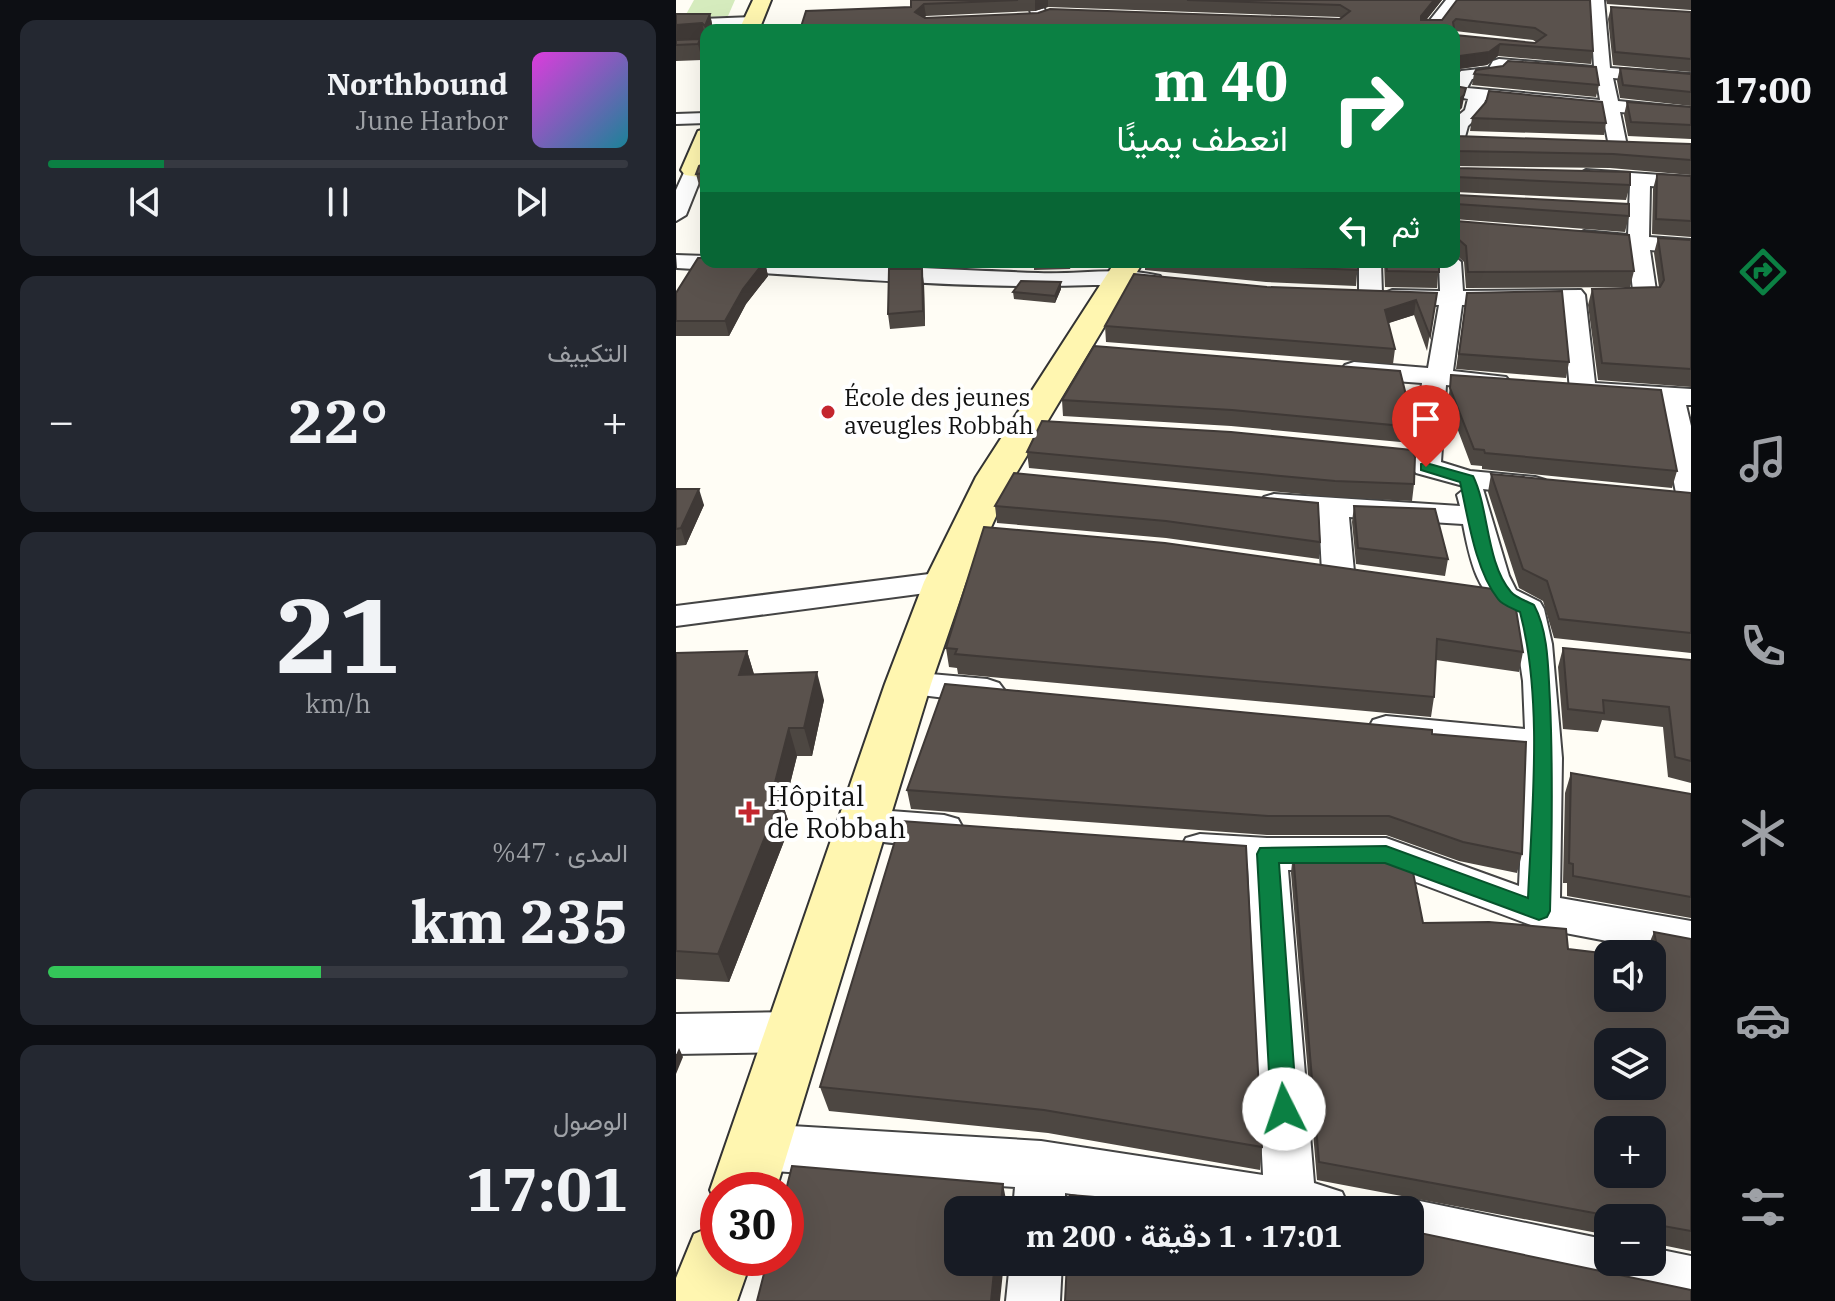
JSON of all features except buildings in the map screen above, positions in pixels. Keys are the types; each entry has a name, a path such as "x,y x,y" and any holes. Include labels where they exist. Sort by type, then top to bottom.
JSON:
{"main road":[{"path":"757,24 762,0"},
{"path":"758,24 778,0"},
{"path":"1608,146 1647,147"},
{"path":"750,1168 908,684 945,582 983,534 1010,478 1090,350 1124,270"},
{"path":"702,1301 711,1276"}],"street":[{"path":"1034,0 1036,22 1063,15"},
{"path":"1435,24 1453,0"},
{"path":"1602,8 1599,51 1607,105 1610,177"},
{"path":"676,24 700,25"},
{"path":"676,49 700,47"},
{"path":"1460,82 1467,74 1495,72 1499,64 1691,79"},
{"path":"1460,92 1691,113"},
{"path":"1460,123 1473,112 1478,95"},
{"path":"676,119 700,118"},
{"path":"676,215 700,170"},
{"path":"1567,176 1691,183"},
{"path":"1344,296 1519,299 1573,295 1645,297 1632,209 1640,180"},
{"path":"1562,235 1691,247"},
{"path":"676,261 700,262"},
{"path":"860,268 1042,280 1124,270 1178,283"},
{"path":"1370,268 1371,297"},
{"path":"1450,268 1452,297 1439,377 1433,386 1426,467 1468,479 1557,488"},
{"path":"1573,295 1583,390"},
{"path":"1328,368 1526,385"},
{"path":"1554,387 1681,396 1691,493"},
{"path":"1396,453 1426,456"},
{"path":"1468,479 1490,596 1528,609 1553,652 1553,764 1539,911"},
{"path":"1661,498 1691,501"},
{"path":"1241,500 1333,509 1477,516"},
{"path":"1307,568 1353,574 1333,509"},
{"path":"676,616 945,582"},
{"path":"908,684 1019,694"},
{"path":"1352,726 1553,764"},
{"path":"864,824 988,833"},
{"path":"1159,846 1267,854 1386,854 1539,911 1691,939"},
{"path":"1267,854 1306,1196"},
{"path":"676,1034 796,1032"},
{"path":"750,1168 1160,1196"},
{"path":"1424,1228 1691,1283"},
{"path":"1033,1301 1035,1276"}],"green space":[{"path":"694,0 735,0 728,16 684,18"}],"place":[{"name":"École des jeunes aveugles Robbah","path":"828,412"},
{"name":"Hôpital de Robbah","path":"749,812"}],"route":[{"path":"1284,1109 1267,854 1386,854 1539,911 1543,772 1538,651 1528,609 1506,598 1498,584 1482,544 1468,479 1426,467"}]}
